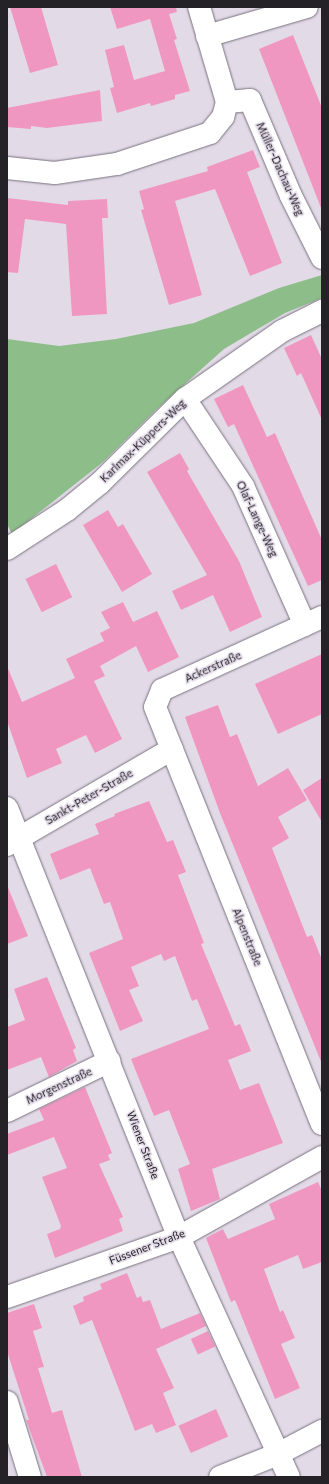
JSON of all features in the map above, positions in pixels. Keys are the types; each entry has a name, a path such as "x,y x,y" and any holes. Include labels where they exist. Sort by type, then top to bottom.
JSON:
{"street":[{"path":"7,168 55,173 117,164 210,133 223,117 227,102 199,7"},
{"path":"207,36 307,7"},
{"name":"Müller-Dachau-Weg","path":"227,102 250,100 291,196 322,258"},
{"name":"Karlmax-Küppers-Weg","path":"7,549 67,510 100,483 185,399 282,331 322,311"},
{"name":"Olaf-Lange-Weg","path":"185,399 243,486 313,621"},
{"name":"Ackerstraße","path":"172,749 155,707 162,690 313,621"},
{"name":"Sankt-Peter-Straße","path":"13,841 172,749"},
{"name":"Alpenstraße","path":"172,749 322,1124"},
{"name":"Wiener Straße","path":"7,808 13,841 110,1061 179,1237 289,1477"},
{"name":"Morgenstraße","path":"7,1111 110,1061"},
{"name":"Füssener Straße","path":"7,1297 179,1237 322,1158"},
{"path":"7,1402 30,1477"},
{"path":"220,1477 278,1454 322,1431"}],"green space":[{"path":"322,275 322,298 285,313 224,349 158,408 103,462 12,534 7,524 7,339 59,346 116,339 194,323 279,288"}],"building":[{"path":"10,7 41,7 58,65 30,73"},
{"path":"110,7 176,7 177,12 169,14 177,39 174,40 190,91 175,95 175,99 151,106 150,103 117,113 110,88 114,87 105,50 124,45 134,80 165,71 150,19 117,29"},
{"path":"293,35 322,108 321,208 259,49"},
{"path":"100,90 102,121 47,128 31,126 31,129 7,127 7,108"},
{"path":"253,150 260,167 247,172 282,263 250,276 215,189 175,201 202,295 169,305 141,210 144,209 139,191 208,171 207,167"},
{"path":"7,198 68,205 68,201 107,199 108,218 102,218 107,314 72,316 66,224 25,219 18,273 7,272"},
{"path":"311,335 322,359 322,420 301,373 297,376 284,348"},
{"path":"243,385 267,437 275,433 322,540 322,580 308,586 234,424 228,427 214,399"},
{"path":"180,453 189,469 187,471 239,561 262,617 230,632 213,595 181,610 172,591 207,575 147,472"},
{"path":"108,510 118,527 123,524 152,574 122,592 83,525"},
{"path":"56,564 72,597 42,612 25,579"},
{"path":"123,602 133,622 157,611 179,657 148,672 136,646 100,666 105,676 94,681 122,739 95,753 86,735 56,749 62,763 27,778 7,721 7,666 22,702 75,678 66,659 104,641 100,633 110,628 101,612"},
{"path":"322,654 322,714 278,734 255,684"},
{"path":"218,705 230,737 237,734 258,786 288,768 307,800 278,817 289,838 272,848 307,937 312,935 322,960 322,1064 220,813 185,717"},
{"path":"322,778 322,822 303,790"},
{"path":"149,801 167,842 173,840 186,872 178,875 204,943 201,944 235,1026 240,1024 251,1051 228,1060 240,1090 259,1083 283,1143 212,1169 220,1199 191,1211 178,1169 190,1164 169,1110 154,1116 131,1059 209,1029 197,999 192,1001 175,956 164,961 161,954 131,967 139,986 129,990 143,1021 120,1031 89,953 123,939 110,902 104,904 90,868 60,880 50,854 99,834 95,824 115,816 114,814"},
{"path":"7,885 28,936 7,944"},
{"path":"47,977 76,1048 73,1050 77,1061 49,1077 41,1057 7,1070 7,1027 25,1020 14,989"},
{"path":"85,1087 112,1153 108,1155 110,1160 99,1164 123,1217 119,1219 123,1231 55,1258 47,1234 60,1229 61,1226 42,1177 67,1168 54,1137 7,1155 7,1134 44,1120 39,1109"},
{"path":"318,1182 322,1191 322,1262 303,1269 298,1255 264,1269 280,1312 283,1310 295,1338 281,1344 300,1388 275,1399 235,1300 231,1302 206,1238 223,1229 228,1239 275,1219 269,1204"},
{"path":"127,1273 137,1298 141,1296 143,1302 150,1300 161,1329 200,1313 206,1326 156,1349 174,1388 163,1393 176,1425 156,1433 152,1424 135,1431 92,1320 80,1325 73,1306 84,1301 83,1297 102,1289 100,1284"},
{"path":"34,1304 42,1328 33,1331 44,1367 38,1368 52,1413 62,1410 82,1477 47,1477 26,1420 29,1420 7,1351 7,1313"},
{"path":"208,1331 215,1346 198,1354 191,1339"},
{"path":"216,1409 228,1436 191,1453 179,1426"}]}
